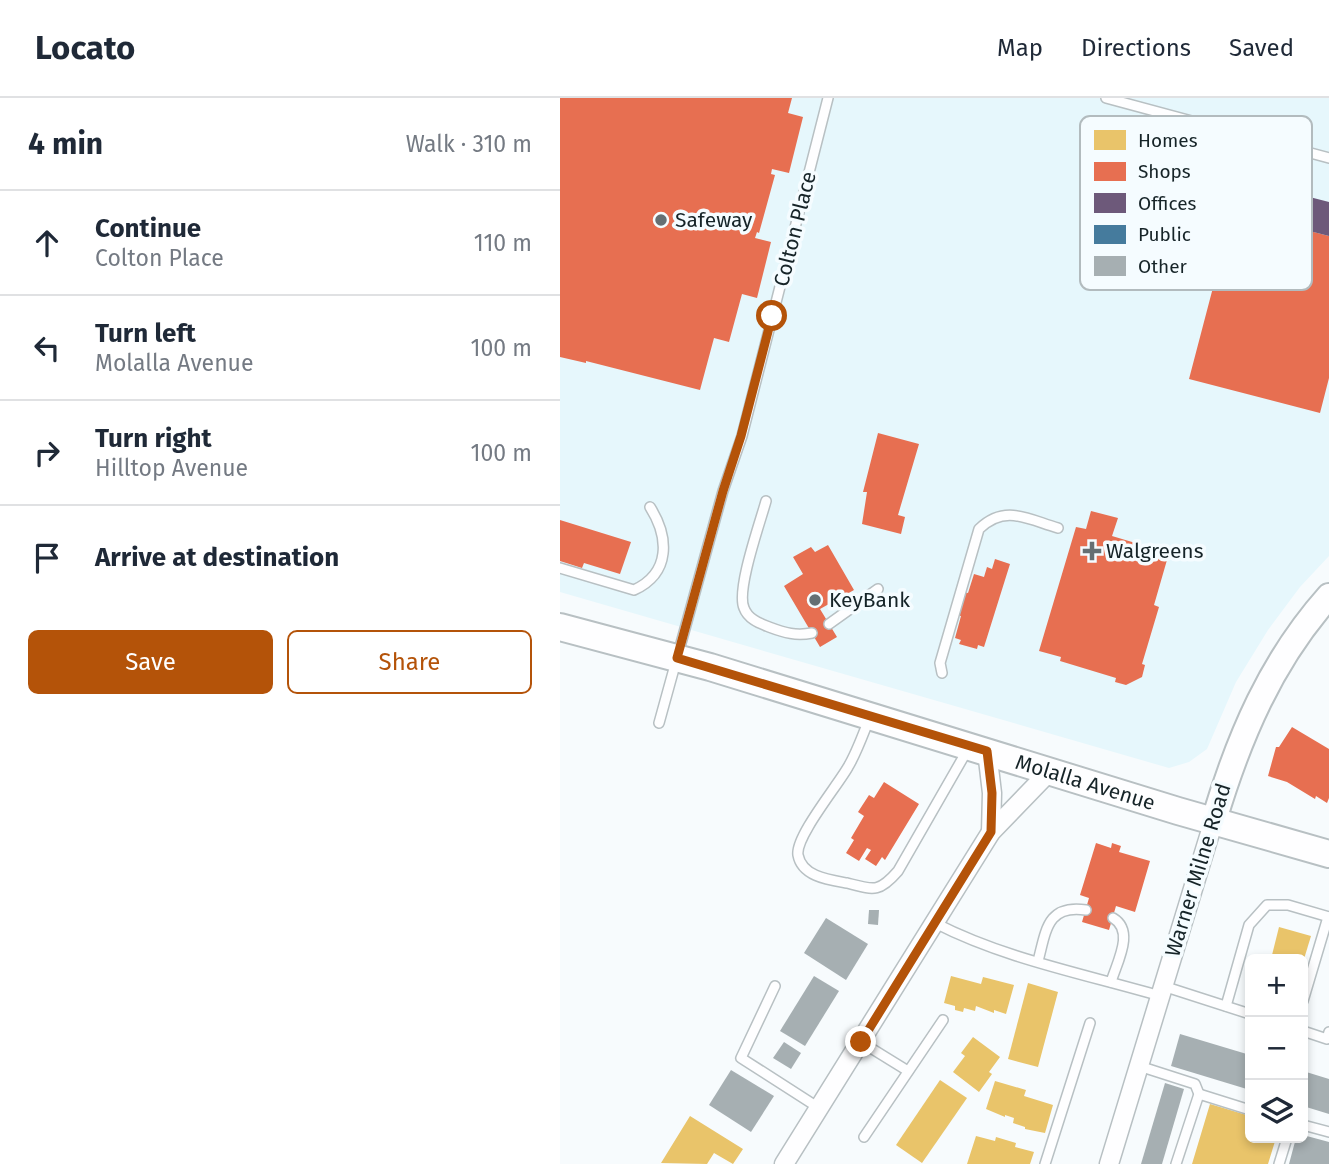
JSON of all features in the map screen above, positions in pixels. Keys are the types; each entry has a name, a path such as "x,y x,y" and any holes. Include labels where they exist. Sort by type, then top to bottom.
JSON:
{"main road":[{"name":"Molalla Avenue","path":"560,627 677,658 1329,855"}],"street":[{"name":"Warner Milne Road","path":"1109,1164 1237,748 1260,698 1285,654 1329,596"},
{"path":"979,749 992,793 991,832"},
{"path":"787,1163 991,832 1050,771"}],"lane":[{"name":"Colton Place","path":"659,723 723,491 741,436 828,98"},
{"path":"1106,98 1173,116"},
{"path":"1312,153 1329,158"},
{"path":"766,501 743,583 741,599 744,609 760,624 790,634 812,634"},
{"path":"560,568 634,590 647,584 661,563 664,536 650,507"},
{"path":"942,673 940,663 979,529 990,518 1007,514 1058,528"},
{"path":"829,624 878,589"},
{"path":"871,716 849,765 802,838 798,855 803,865 816,876 875,890 887,884 979,749"},
{"path":"1226,1006 1249,925 1267,905 1288,905 1329,917 1308,985"},
{"path":"1038,961 1052,918 1066,909 1086,910"},
{"path":"1111,982 1124,941 1124,930 1120,922 1112,918"},
{"path":"935,923 962,937 1038,961 1111,982 1161,991 1245,1012"},
{"path":"775,986 741,1058 819,1108"},
{"path":"864,1137 943,1020"},
{"path":"1045,1164 1090,1023"},
{"path":"1308,1033 1328,1039"},
{"path":"861,1042 908,1071"},
{"path":"1139,1066 1195,1084 1199,1094 1176,1164"},
{"path":"1199,1094 1245,1108"},
{"path":"1308,1126 1329,1132"},
{"path":"1279,1164 1285,1143"}],"shaded area":[{"path":"560,98 1329,98 1329,556 1300,587 1268,630 1236,682 1207,749 1189,762 1169,768 560,592"}],"building: Homes":[{"path":"1279,927 1311,936 1306,954 1272,954"},
{"path":"951,976 981,984 983,977 1014,985 1006,1014 994,1010 994,1013 976,1006 975,1011 964,1008 963,1012 944,1003"},
{"path":"1028,983 1058,992 1038,1067 1008,1059"},
{"path":"973,1037 1000,1057 979,1092 953,1072 965,1056 961,1053"},
{"path":"940,1080 967,1098 922,1163 896,1145"},
{"path":"995,1081 1026,1090 1024,1096 1053,1105 1045,1133 1025,1129 1013,1123 1014,1118 986,1109"},
{"path":"1210,1104 1245,1114 1245,1143 1274,1143 1268,1164 1192,1164"},
{"path":"690,1116 743,1149 733,1164 714,1153 707,1164 661,1163"},
{"path":"976,1136 995,1141 996,1137 1016,1143 1015,1147 1034,1152 1030,1164 967,1164"}],"building: Shops":[{"name":"Safeway","path":"560,98 792,98 788,113 803,117 789,173 772,169 771,174 775,175 759,233 757,232 755,238 771,242 757,298 742,294 729,342 714,338 700,390 560,357"},
{"path":"1312,232 1329,236 1329,378 1320,413 1189,379 1212,290 1312,290"},
{"path":"878,433 919,444 898,515 905,517 901,534 862,524 867,492 863,492"},
{"name":"Walgreens","path":"1091,511 1118,518 1112,536 1169,553 1154,605 1159,607 1142,664 1145,665 1142,677 1126,685 1115,682 1116,678 1060,661 1061,657 1039,651 1076,527 1086,529"},
{"path":"560,520 631,542 620,574 584,563 582,568 560,561"},
{"name":"KeyBank","path":"828,545 854,590 820,609 837,637 820,647 784,586 803,574 793,557 811,547 815,552"},
{"path":"995,559 1010,564 984,647 978,645 977,649 959,644 961,640 955,638 961,616 956,615 963,592 968,593 974,574 984,577 987,567 992,569"},
{"path":"1292,727 1329,749 1327,803 1287,782 1268,776 1276,747 1279,747"},
{"path":"884,782 919,804 885,860 882,857 876,866 865,859 871,850 867,848 859,861 846,853 864,816 858,812 869,795 874,798"},
{"path":"1096,843 1111,848 1112,843 1121,846 1119,852 1150,861 1135,912 1116,906 1109,930 1082,922 1089,898 1080,895"}],"building: Offices":[{"path":"1312,198 1329,202 1329,236 1312,232"}],"building: Other":[{"path":"869,910 879,910 878,925 868,924"},
{"path":"826,918 868,944 846,980 804,953"},
{"path":"814,976 839,991 805,1046 780,1031"},
{"path":"1180,1034 1245,1054 1245,1088 1171,1066"},
{"path":"784,1042 801,1053 791,1069 773,1058"},
{"path":"731,1070 774,1096 751,1132 709,1105"},
{"path":"1308,1073 1329,1079 1329,1114 1308,1108"},
{"path":"1165,1083 1184,1089 1162,1164 1141,1164"},
{"path":"1308,1136 1329,1142 1329,1164 1289,1164 1295,1143 1308,1143"}],"place":[{"name":"Safeway","path":"661,220"},
{"name":"Walgreens","path":"1092,551"},
{"name":"KeyBank","path":"815,600"}],"route":[{"path":"772,316 741,436 677,658 987,751 992,793 991,832 861,1042"}]}
